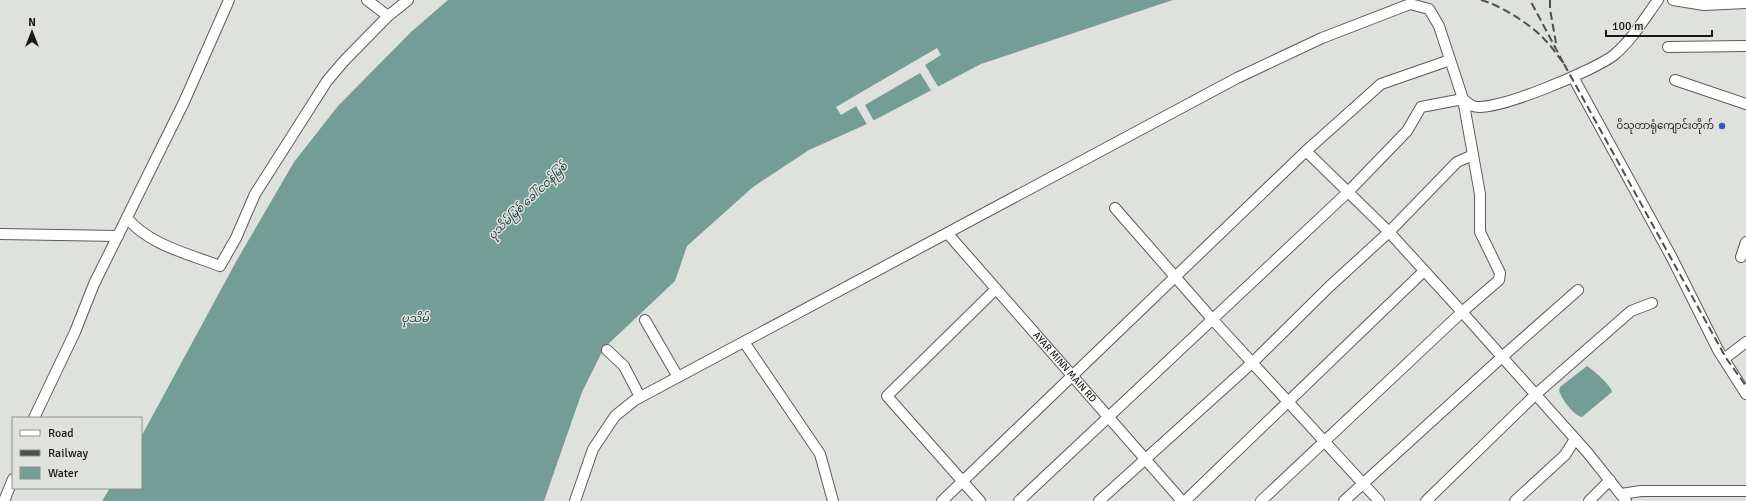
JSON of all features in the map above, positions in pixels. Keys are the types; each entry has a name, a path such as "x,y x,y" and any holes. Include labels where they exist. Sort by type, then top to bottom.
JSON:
{"street":[{"path":"34,417 75,332 94,284 184,102 228,0"},
{"path":"367,0 388,16"},
{"path":"127,218 133,226 146,235 171,248 220,266 236,238 255,194 327,81 344,61 388,16 408,0"},
{"path":"1019,501 1214,320 1348,192 1407,131 1421,106 1463,99 1473,106 1486,106 1537,92 1573,77 1613,56 1626,44 1658,0"},
{"path":"1673,0 1704,5 1746,3"},
{"path":"576,501 593,449 615,416 640,397 948,234 1237,78 1327,36 1410,4 1429,9 1439,26 1463,99 1480,194 1480,232 1500,273 1499,280 1462,312 1261,501"},
{"path":"1668,46 1746,46"},
{"path":"942,501 1306,151 1381,84 1450,60"},
{"path":"1573,77 1672,258 1724,359 1746,394"},
{"path":"1675,80 1746,104"},
{"path":"1306,151 1389,232 1575,439 1610,480 1623,498 1641,491 1746,491"},
{"path":"1100,501 1253,362 1330,286 1389,232 1457,162 1473,155"},
{"path":"1115,208 1214,320 1380,501"},
{"path":"0,234 118,236"},
{"name":"AYAR MINN MAIN RD","path":"948,234 1183,501"},
{"path":"1741,257 1746,242"},
{"path":"1183,501 1424,271"},
{"path":"980,501 887,396 996,289"},
{"path":"1344,501 1578,290"},
{"path":"1426,501 1535,395 1631,311 1652,304"},
{"path":"645,320 678,377"},
{"path":"744,342 820,454 833,501"},
{"path":"1724,359 1746,342"},
{"path":"607,350 624,366 640,397"},
{"path":"1515,501 1565,455 1575,439"},
{"path":"1589,501 1610,480"},
{"path":"4,501 12,481"}],"water":[{"name":"ပုသိမ်","path":"448,0 1173,0 981,64 867,124 809,150 753,187 687,246 675,281 604,348 582,392 544,501 102,501 109,489 142,489 142,435 237,260 294,162 338,106 411,32"},
{"path":"1587,366 1605,382 1612,392 1582,417 1572,410 1565,402 1559,391 1560,387"}],"pier":[{"path":"937,48 941,55 925,65 939,88 932,92 920,73 865,105 875,123 868,126 856,106 841,115 836,107"}],"railway":[{"path":"1481,0 1497,6 1532,28 1548,43 1564,64 1530,0"},
{"path":"1550,0 1550,9 1556,43"},
{"path":"1564,64 1726,358 1746,386"}],"place":[{"name":"ဝိသုတာရုံကျောင်းတိုက်","path":"1722,126"}],"water label":[{"name":"ပုသိမ်မြစ် ခေါ် ငဝန်မြစ်","path":"528,201"}]}
